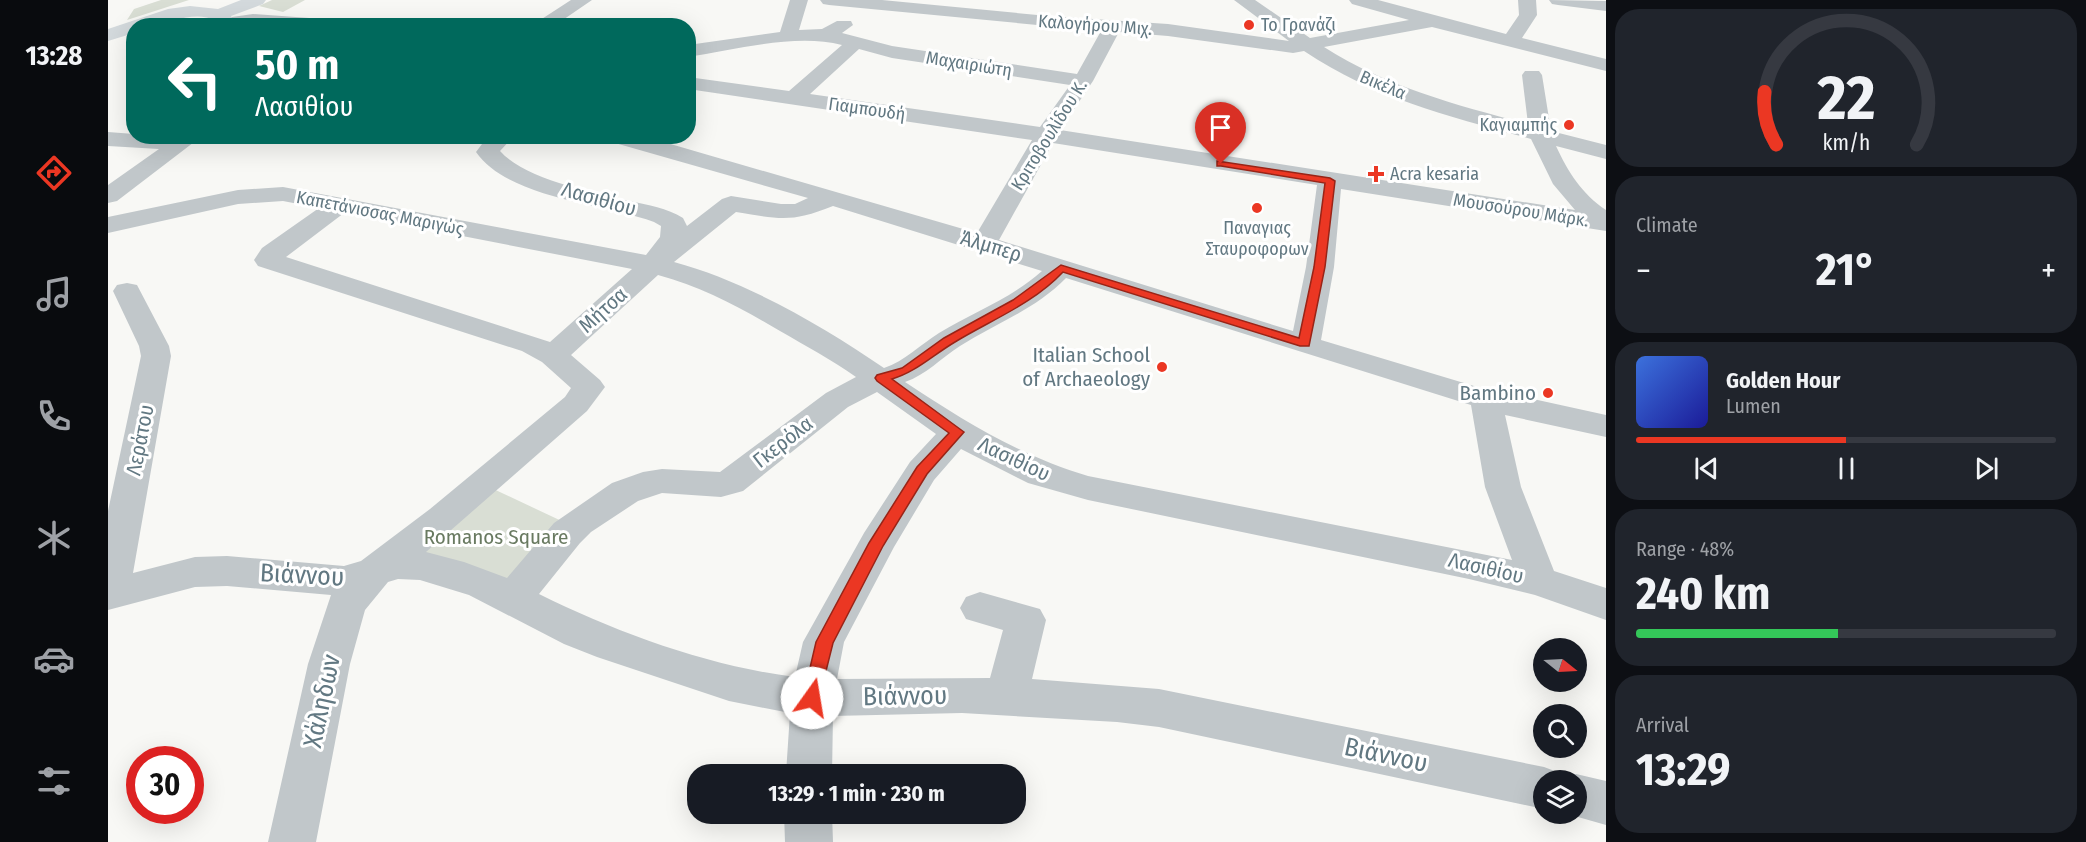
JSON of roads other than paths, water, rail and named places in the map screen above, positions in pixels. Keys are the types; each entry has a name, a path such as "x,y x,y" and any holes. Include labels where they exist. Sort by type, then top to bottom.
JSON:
{"main road":[{"path":"160,18 199,12 222,16 257,0"},
{"path":"108,35 126,30"},
{"path":"108,52 126,46"}],"street":[{"path":"553,18 583,0"},
{"path":"788,36 799,0"},
{"name":"Καλογήρου Μιχ.","path":"829,0 1048,22 1168,30 1293,47 1432,21"},
{"name":"Βικέλα","path":"1243,0 1309,44 1376,83 1418,99 1606,152"},
{"path":"1358,0 1606,65"},
{"path":"1511,41 1528,15 1527,0"},
{"path":"1558,0 1606,6"},
{"path":"286,18 306,5"},
{"path":"696,50 788,36 826,35 880,5"},
{"name":"Κριτοβουλίδου Κ.","path":"984,243 1046,135 1083,81 1113,26"},
{"name":"Μαχαιριώτη","path":"826,35 892,52 1083,81"},
{"path":"793,99 855,43"},
{"path":"1532,75 1540,135 1559,176 1579,203 1606,223"},
{"name":"Γιαμπουδή","path":"696,84 1046,135"},
{"name":"Μουσούρου Μάρκ.","path":"1046,135 1606,223"},
{"path":"108,139 126,139"},
{"path":"108,196 180,144"},
{"name":"Λασιθίου","path":"493,144 488,152 493,160 512,172 663,217 674,223 673,237 653,265 695,276 735,293 848,357 957,432 1015,464 1088,488 1442,558 1539,581 1606,604"},
{"name":"Άλμπερ","path":"644,144 984,243 1399,375 1486,400 1606,426"},
{"path":"1305,344 1320,267 1330,181"},
{"name":"Καπετάνισσας Μαριγώς","path":"108,225 202,203 258,194 283,194 653,265"},
{"path":"653,265 731,204 781,212 799,211 831,198"},
{"path":"341,204 272,254 268,260 509,336 553,355 589,387 576,404 443,518 375,571"},
{"name":"Μήτσα","path":"553,355 653,265"},
{"name":"Γκερόλα","path":"513,599 567,533 618,496 650,482 721,485 730,482 837,400 881,378 906,371 949,340 1017,303 1061,268"},
{"name":"Λεράτου","path":"109,595 156,356 154,346 127,291"},
{"path":"1486,400 1503,487 1539,581"},
{"path":"809,764 812,698 824,642 877,543 922,471 957,432"},
{"name":"Βιάννου","path":"109,595 195,572 212,570 330,581 356,579 398,564 434,568 468,578 578,632 652,660 757,690 812,698 962,695 1078,700 1160,708 1533,786"},
{"name":"Χάληδων","path":"292,842 341,616 353,596 375,571"},
{"path":"980,608 1026,620 1006,697"},
{"path":"1587,799 1606,803"},
{"path":"808,824 809,842"}],"place":[{"name":"Το Γρανάζι","path":"1249,25"},
{"name":"Καγιαμπής","path":"1569,125"},
{"name":"Acra kesaria","path":"1376,174"},
{"name":"Παναγιας Σταυροφορων","path":"1257,208"},
{"name":"Italian School of Archaeology","path":"1162,367"},
{"name":"Bambino","path":"1548,393"}],"park label":[{"name":"Romanos Square","path":"496,537"}]}
